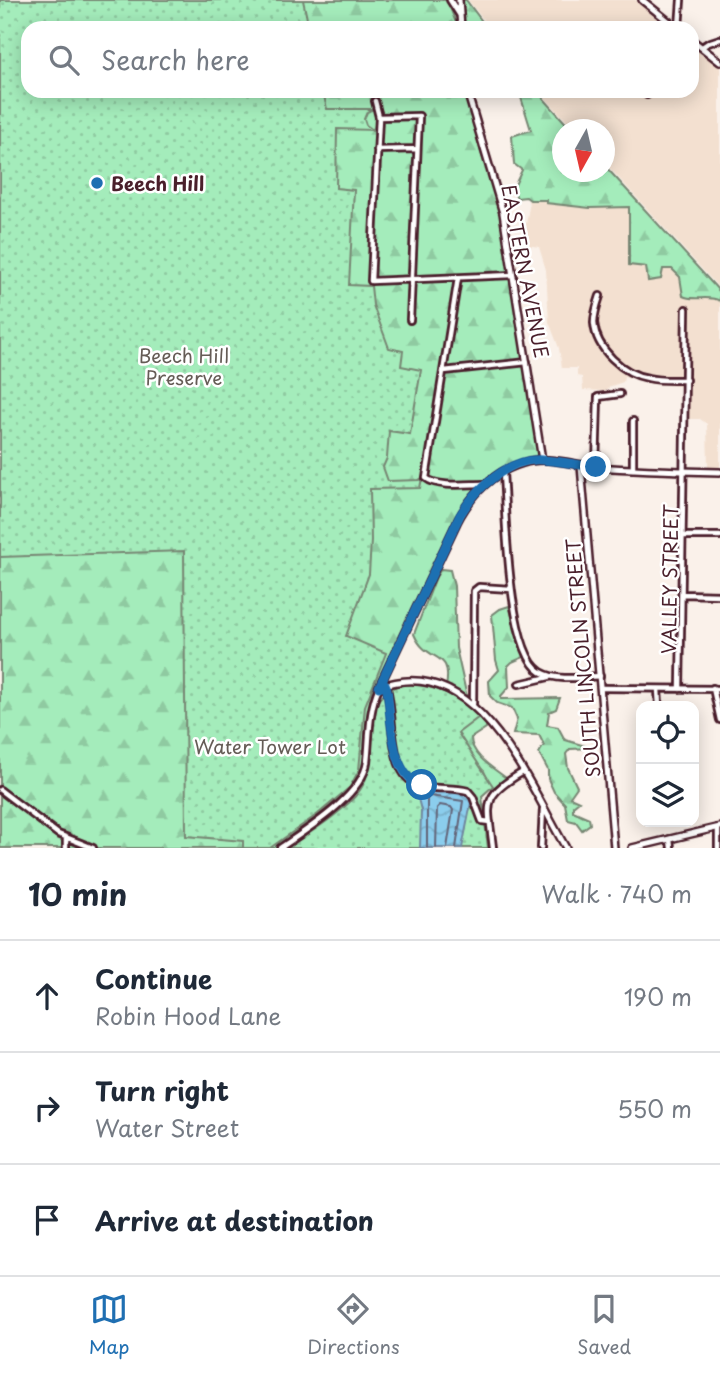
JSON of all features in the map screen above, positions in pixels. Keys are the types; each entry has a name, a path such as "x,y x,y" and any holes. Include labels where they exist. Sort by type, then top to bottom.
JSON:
{"street":[{"path":"450,0 460,14"},
{"path":"458,0 460,21"},
{"path":"642,0 669,21"},
{"path":"679,21 681,0"},
{"path":"702,47 720,39"},
{"path":"699,45 720,62"},
{"name":"EASTERN AVENUE","path":"469,98 500,200 542,460"},
{"path":"375,101 379,117 371,281 513,275"},
{"path":"379,117 419,116 410,320"},
{"path":"377,149 417,149"},
{"path":"458,278 427,480 484,484"},
{"path":"600,296 594,316 596,331 603,348 612,358 638,376 686,380"},
{"name":"VALLEY STREET","path":"680,689 686,309"},
{"path":"444,371 528,362"},
{"path":"596,467 598,397 620,394"},
{"path":"633,421 633,469"},
{"path":"280,848 334,807 357,786 365,773 370,710 457,522 472,497 484,484 521,463 542,460 581,466 720,472"},
{"name":"SOUTH LINCOLN STREET","path":"581,466 614,848"},
{"path":"503,473 511,589 517,622 534,667 549,676"},
{"path":"684,536 720,536"},
{"path":"472,704 475,588 511,589"},
{"path":"682,594 720,595"},
{"path":"519,684 549,676 600,676"},
{"path":"382,685 418,680 452,692 472,704 490,723 523,772 566,848"},
{"path":"382,685 396,754 404,775 418,784 468,791 482,821 490,822"},
{"path":"601,688 720,689"},
{"path":"713,688 720,720"},
{"path":"659,689 659,701"},
{"path":"493,848 488,807 492,794 523,772"},
{"path":"0,790 66,838 93,848"},
{"path":"541,848 544,808"},
{"path":"632,848 719,828 718,848"},
{"path":"66,838 66,848"},
{"path":"670,839 671,848"}],"shaded area":[{"path":"468,0 636,0 662,21 484,21"},
{"path":"699,50 720,66 720,289 615,174 615,119 565,119 545,98 699,98"},
{"path":"528,198 546,200 547,204 590,208 629,207 629,264 646,267 648,281 663,269 672,269 680,277 688,299 710,297 720,301 720,469 708,469 707,424 700,419 688,419 688,400 682,399 682,389 679,386 652,384 624,376 623,382 605,391 583,390 582,377 577,376 577,368 562,368 559,348 549,322 546,270 539,247 527,245 528,238 524,236"}],"green space":[{"name":"Water Tower Lot","path":"0,0 447,0 455,21 21,21 21,98 467,98 481,153 499,205 538,454 514,462 485,481 464,505 371,700 362,772 355,785 276,848 96,848 67,837 13,800 0,787"},
{"name":"Beech Hill Preserve","path":"0,0 303,0 308,21 21,21 21,98 325,98 327,109 373,109 367,112 364,119 366,125 373,130 337,129 336,188 354,190 349,285 371,286 373,305 389,348 403,351 401,366 421,370 410,434 389,431 387,458 383,467 388,481 422,478 420,488 370,489 369,574 346,636 386,653 365,706 359,770 350,787 270,848 243,848 243,841 186,836 184,551 0,557"},
{"path":"463,0 466,0 482,21 464,21"},
{"path":"521,98 543,98 562,119 552,119 552,182 615,182 615,177 720,292 720,301 683,296 680,277 672,269 663,269 661,279 648,281 646,267 629,265 629,207 590,208 546,203 546,200 530,200 526,197 517,198 513,189 522,170 514,164 512,136 531,130"},
{"path":"441,569 450,570 454,586 456,648 467,697 446,687 446,667 419,644 414,634"},
{"path":"509,606 524,657 508,666 509,687 501,699 560,698 556,709 549,712 547,725 558,727 565,740 592,748 570,749 566,754 568,768 577,787 570,797 579,801 573,806 573,811 589,818 590,824 582,830 576,822 568,820 565,804 554,792 548,779 548,770 539,753 544,745 539,735 513,734 517,719 512,708 497,703 490,696 489,681 499,670 492,615"},
{"path":"404,684 425,686 455,697 479,717 458,733 493,786 482,796 488,848 287,848 337,813 360,790 367,776 373,714 378,701 388,691"},
{"path":"455,697 472,709 486,725 486,728 471,738 479,755 506,778 492,789 484,771 455,747"},
{"path":"0,793 59,838 86,848 0,848"}],"water":[{"path":"423,788 447,790 469,796 471,803 462,848 420,848 421,810 417,795"}],"place":[{"name":"Beech Hill","path":"97,183"}],"route":[{"path":"422,785 404,775 400,766 387,689 385,684 379,687 460,515 484,484 521,463 542,460 596,467"}]}
